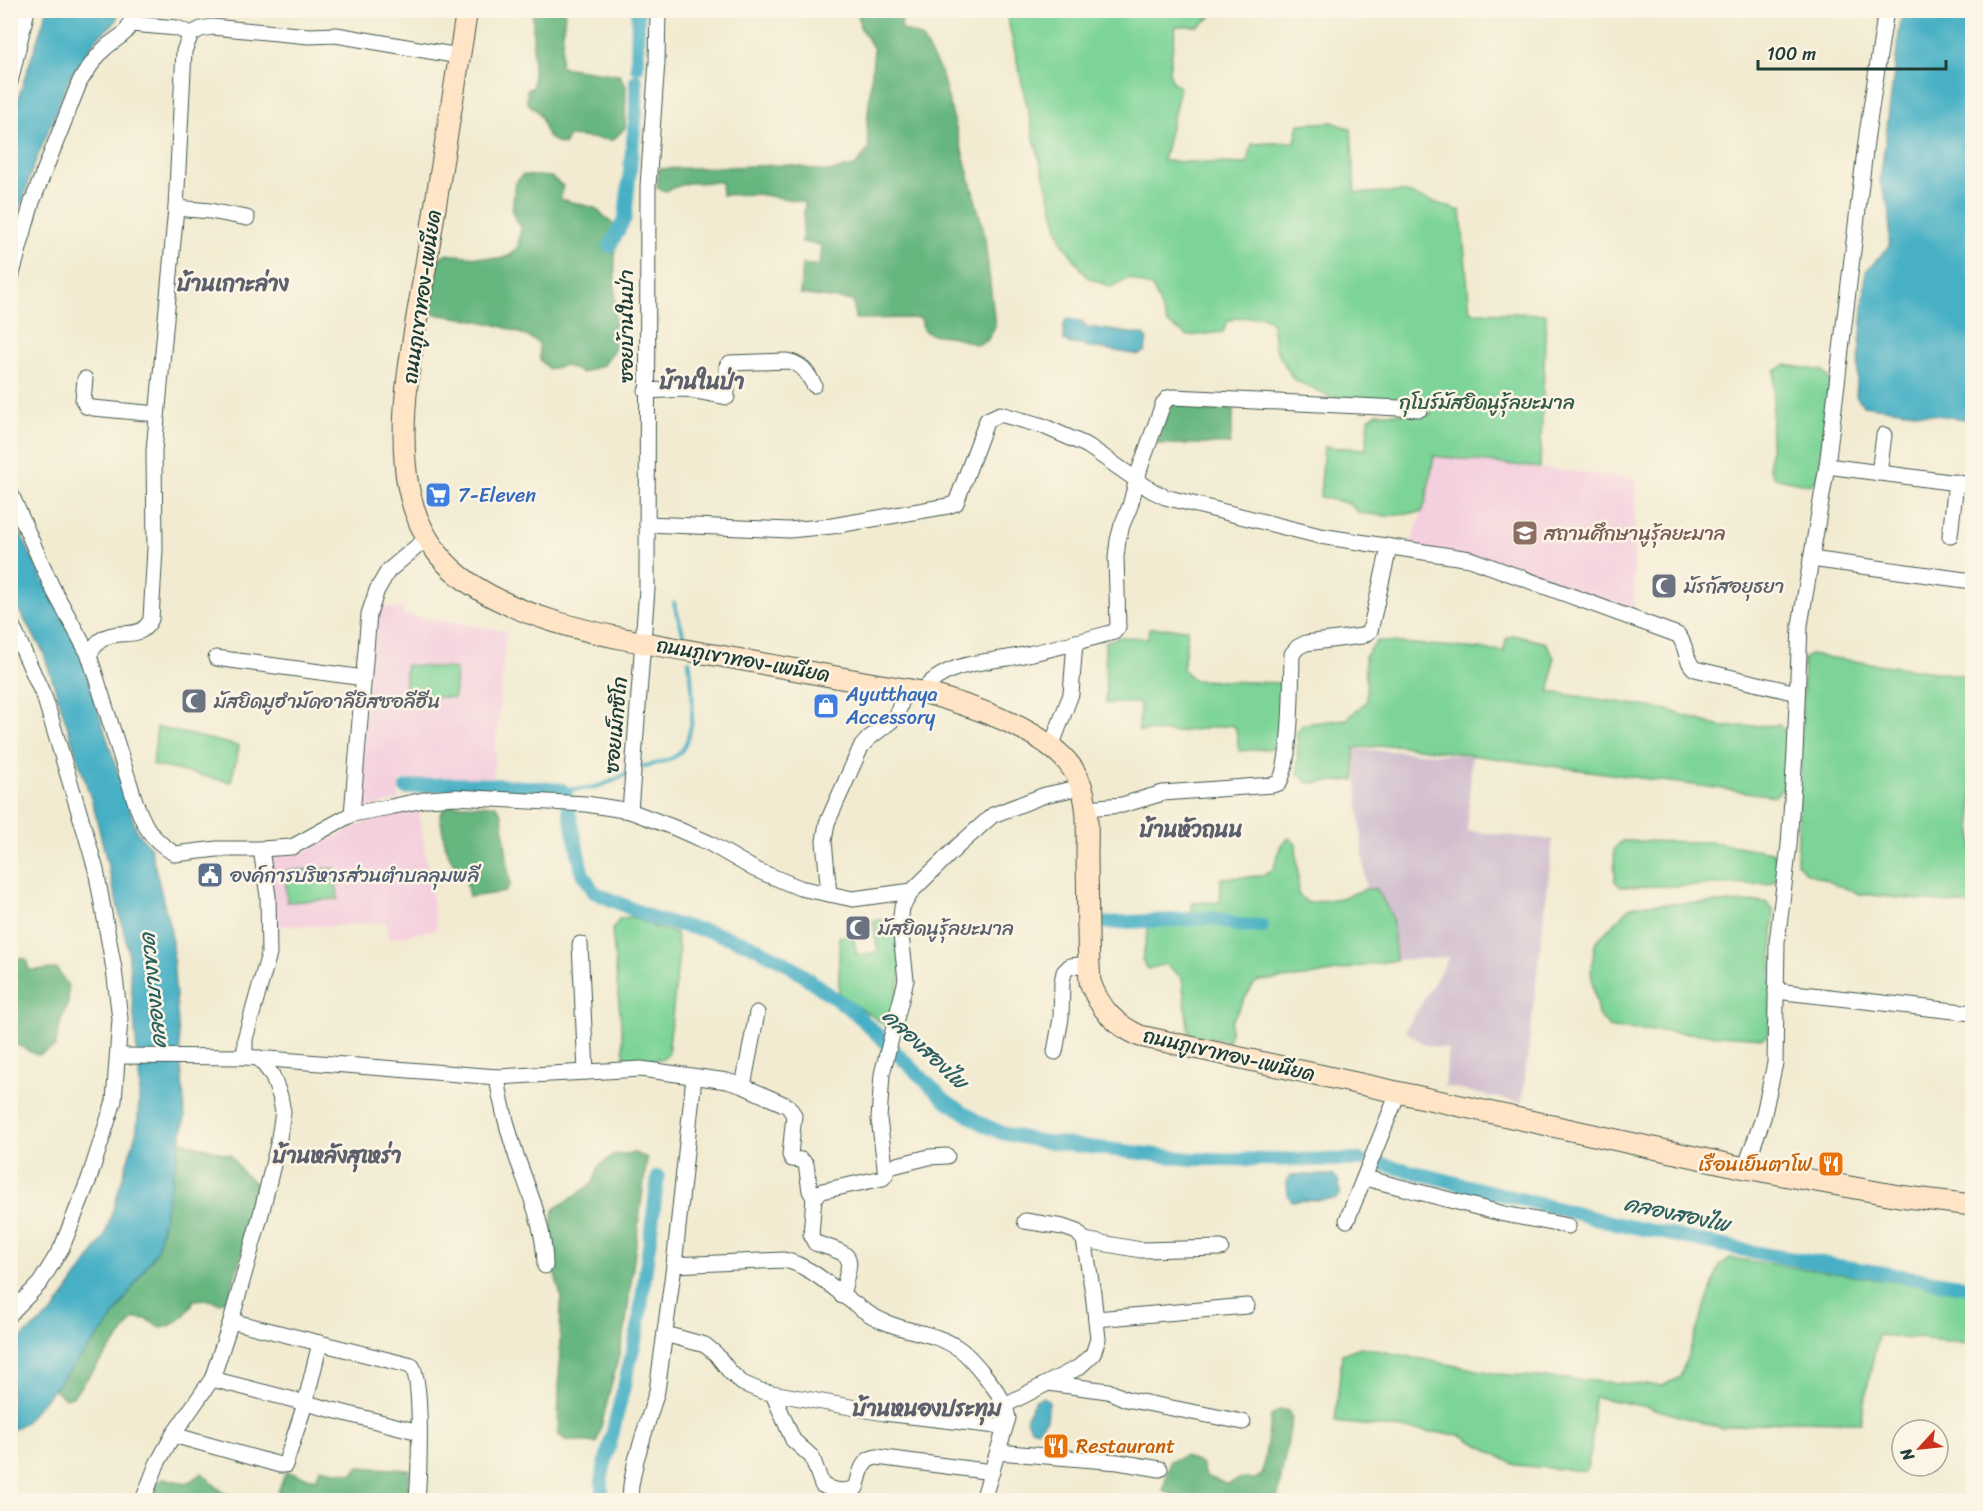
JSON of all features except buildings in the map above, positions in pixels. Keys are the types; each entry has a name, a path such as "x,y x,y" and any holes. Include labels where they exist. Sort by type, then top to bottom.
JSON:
{"street":[{"path":"10,82 27,10"},
{"name":"ถนนภูเขาทอง-เพนียด","path":"467,10 415,332 404,432 405,464 413,508 427,538 440,557 461,577 502,602 541,619 644,642 914,691 958,702 1007,721 1051,747 1071,766 1082,787 1087,808 1090,982 1096,999 1108,1016 1123,1028 1140,1036 1745,1168 1899,1196 1972,1205"},
{"name":"ซอยบ้านในป่า","path":"644,642 647,589 648,186 657,62 658,10"},
{"path":"1745,1168 1762,1118 1775,1064 1777,942 1789,845 1800,625 1827,466 1867,134 1886,10"},
{"path":"10,281 32,202 80,81 91,64 105,48 126,33 132,17 177,28 191,34"},
{"path":"89,655 99,641 110,635 136,633 147,627 151,619 155,549 154,451 176,208 184,51 191,34 212,27 309,36 336,34 459,56"},
{"path":"176,208 247,218"},
{"path":"646,391 685,389 727,397 727,366 730,363 796,362 803,367 814,385"},
{"path":"85,379 83,400 86,406 157,414"},
{"path":"829,894 824,841 827,823 861,747 897,715 914,691 936,677 953,670 1076,642 1114,632 1118,627 1116,558 1118,540 1163,404 1168,398 1420,409"},
{"path":"647,525 789,530 832,526 948,507 956,503 987,420 1000,414 1043,426 1088,446 1151,490 1165,497 1320,536 1470,559 1678,635 1684,643 1688,661 1695,669 1797,693"},
{"path":"1879,473 1884,435"},
{"path":"1827,466 1972,484"},
{"path":"1950,536 1956,482"},
{"path":"10,492 52,587 89,655 144,825 156,841 175,854 217,849 292,847 352,814 428,799 455,797 586,804 630,811 709,843 754,869 800,888 853,898 912,891"},
{"path":"352,814 369,614 377,590 388,571 427,538"},
{"path":"1087,808 1122,805 1163,793 1279,783 1283,776 1286,758 1292,654 1306,643 1362,636 1370,631 1389,548"},
{"path":"1811,559 1972,581"},
{"path":"10,621 45,699 96,870 114,969 123,1056 114,1101 82,1198 62,1247 40,1283 14,1306"},
{"name":"ซอยเม็กซิโก","path":"630,811 644,642"},
{"path":"1051,747 1071,694 1076,642"},
{"path":"216,658 364,678"},
{"path":"814,1197 822,1191 883,1178 886,1174 879,1119 882,1074 906,980 900,926 902,907 912,891 993,815 1045,795 1082,787"},
{"path":"143,1500 157,1464 173,1435 212,1379 231,1322 262,1210 284,1112 272,1075 252,1057 245,1039 269,954 269,915 261,849"},
{"path":"580,944 586,1072"},
{"path":"1055,1052 1064,972 1070,966 1089,963"},
{"path":"1776,991 1972,1014"},
{"path":"743,1086 758,1013"},
{"path":"123,1056 252,1057 497,1077 641,1069 743,1086 788,1106 794,1115 790,1155 792,1159 801,1160 806,1164 810,1191 814,1197 812,1240 842,1251 850,1260 842,1296"},
{"path":"497,1077 500,1103 537,1213 545,1245 545,1266"},
{"path":"630,1500 636,1460 657,1391 674,1265 694,1077"},
{"path":"1347,1220 1398,1093"},
{"path":"885,1168 929,1157 947,1156"},
{"path":"1365,1178 1504,1214 1568,1226"},
{"path":"1005,1405 1079,1367 1093,1354 1098,1340 1084,1240 1077,1232 1063,1227 1025,1221"},
{"path":"1084,1240 1141,1250 1221,1248"},
{"path":"674,1265 784,1260 802,1266 842,1296 885,1323 924,1332 958,1348 998,1393 1005,1405 1008,1418 983,1500"},
{"path":"1096,1319 1247,1306"},
{"path":"231,1322 412,1365 417,1377 419,1432 417,1500"},
{"path":"665,1334 705,1345 742,1383 773,1394 884,1413 1005,1427"},
{"path":"173,1435 280,1466 285,1465 305,1404 320,1342"},
{"path":"212,1379 419,1432"},
{"path":"1047,1383 1108,1391 1126,1399 1243,1422"},
{"path":"773,1394 793,1440 812,1456 822,1485 831,1489 848,1492 856,1488 864,1463 870,1458 877,1457 992,1472"},
{"path":"998,1452 1118,1462 1160,1469"}],"shaded area":[{"name":"สถานศึกษานูรุ้ลยะมาล","path":"1434,456 1636,479 1633,612 1410,546 1426,501"},
{"path":"376,606 403,609 403,615 506,631 493,780 399,781 399,800 363,809 357,792"},
{"path":"1354,749 1472,756 1467,831 1553,840 1522,1103 1444,1086 1448,1049 1425,1045 1405,1031 1449,957 1396,960 1392,917 1377,889 1366,889"},
{"path":"418,805 437,929 389,939 385,922 338,926 275,926 268,863 271,856 304,852 366,820"}],"green space":[{"path":"533,10 565,11 560,67 619,75 626,86 625,128 613,140 569,136 564,145 557,143 548,136 538,112 527,102 527,90 533,87"},
{"path":"861,10 903,11 901,26 903,30 921,37 941,72 984,232 995,326 987,341 977,345 955,337 930,334 923,330 921,318 855,319 853,301 800,294 802,264 819,266 821,245 802,242 805,202 757,194 722,195 721,182 687,183 665,191 657,188 659,169 790,165 828,172 855,166 869,149 867,125 874,49 860,27 858,12"},
{"name":"กุโบร์มัสยิดนูรุ้ลยะมาล","path":"1006,11 1211,11 1211,17 1198,26 1176,26 1169,71 1172,81 1180,88 1163,161 1247,164 1252,144 1295,142 1299,124 1332,122 1351,129 1355,193 1404,192 1461,211 1470,312 1546,314 1540,468 1434,456 1422,512 1386,516 1359,513 1348,503 1320,497 1324,447 1366,449 1369,419 1377,413 1431,414 1431,404 1330,397 1293,379 1275,347 1272,323 1264,316 1235,318 1228,321 1223,332 1188,336 1167,323 1153,288 1129,278 1110,287 1087,277 1062,242 1035,142"},
{"path":"522,175 551,177 563,186 560,199 595,208 615,226 615,348 603,365 582,373 565,365 549,369 540,360 539,343 527,336 501,326 433,314 429,308 438,259 445,254 500,259 511,255 518,246 521,228 512,212 515,184"},
{"path":"1785,365 1823,371 1831,381 1818,479 1810,485 1774,477 1769,467 1775,371"},
{"path":"1175,404 1234,408 1230,444 1157,444 1167,409"},
{"path":"1149,628 1188,629 1183,669 1193,680 1280,683 1279,742 1275,748 1239,751 1236,729 1232,725 1176,732 1139,731 1140,703 1106,703 1105,642 1120,637 1148,638"},
{"path":"1513,635 1546,643 1554,658 1550,692 1664,709 1721,727 1780,725 1788,735 1784,787 1775,796 1396,745 1354,748 1355,780 1308,783 1298,774 1297,731 1304,724 1347,719 1367,701 1365,657 1377,641 1504,651 1506,639"},
{"path":"1810,655 1972,677 1972,905 1860,894 1805,872 1797,862 1804,659"},
{"path":"406,665 456,669 454,698 404,694"},
{"path":"157,727 239,746 231,782 153,765"},
{"path":"447,805 496,805 502,815 510,885 505,892 469,897 464,871 452,861 444,839 440,815"},
{"path":"1289,838 1296,844 1299,895 1308,903 1341,898 1366,889 1377,889 1392,917 1396,960 1304,977 1259,981 1253,985 1231,1022 1229,1041 1189,1035 1182,978 1166,964 1148,969 1142,960 1149,926 1192,923 1192,903 1220,902 1221,878 1262,876 1273,870 1281,845"},
{"path":"1622,841 1712,842 1772,852 1779,861 1776,880 1768,884 1621,887 1615,881 1614,849"},
{"path":"335,868 338,899 287,902 285,871"},
{"path":"1766,902 1774,911 1769,1034 1764,1038 1610,1028 1598,1015 1591,972 1595,943 1630,907 1649,904"},
{"path":"632,917 656,928 676,933 679,953 668,1054 663,1059 628,1059 624,1055 612,930 620,918"},
{"path":"896,918 903,965 890,1028 839,994 839,937 853,935 857,955 878,952 873,921"},
{"path":"11,958 26,959 29,970 57,969 68,986 68,1003 61,1020 55,1047 38,1055 11,1043"},
{"path":"180,1141 230,1155 243,1173 255,1183 259,1192 229,1298 219,1303 205,1299 194,1300 180,1319 166,1327 160,1328 147,1319 134,1319 73,1396 65,1398 53,1389 106,1328 157,1250"},
{"path":"634,1153 647,1158 625,1330 597,1443 565,1440 558,1434 561,1298 549,1252 551,1222 555,1208 576,1196 594,1181 599,1166 614,1155"},
{"path":"1730,1258 1972,1293 1972,1343 1878,1335 1860,1422 1785,1421 1721,1428 1648,1407 1594,1397 1591,1451 1586,1471 1515,1465 1461,1435 1335,1422 1342,1354 1360,1347 1498,1374 1662,1386 1680,1377 1720,1265"},
{"path":"1281,1409 1288,1411 1292,1418 1277,1500 1187,1500 1163,1491 1170,1461 1184,1456 1201,1464 1205,1476 1228,1484 1242,1478 1253,1480 1262,1475 1271,1416"},
{"path":"358,1467 410,1470 408,1500 149,1500 153,1485 165,1478 186,1484 202,1473 223,1493 247,1497 277,1494 286,1472 316,1479 320,1468 353,1474"}],"water":[{"path":"47,11 118,11 116,21 96,39 70,78 32,170 11,241 11,120"},
{"path":"1902,11 1972,11 1972,420 1863,405 1856,396 1866,271 1889,247 1890,211 1880,182"},
{"path":"1067,319 1081,321 1088,327 1144,335 1147,339 1145,351 1139,355 1068,343 1064,340 1064,323"},
{"name":"คลองบางขวด","path":"11,515 78,648 137,832 150,847 171,932 185,1118 157,1250 106,1328 25,1422 11,1431 11,1346 54,1311 105,1236 137,1130 140,1085 128,949 94,808 43,651 11,597"},
{"path":"1291,1175 1333,1175 1339,1181 1340,1195 1335,1199 1292,1201 1288,1196 1287,1180"},
{"path":"1043,1397 1049,1401 1047,1419 1037,1430 1031,1428 1026,1418 1035,1400"}],"waterway":[{"path":"637,67 638,10"},
{"path":"610,246 625,218 636,112 636,81"},
{"path":"674,603 685,640"},
{"path":"640,767 663,762 676,756 688,738 692,712 689,661"},
{"path":"562,790 596,787 628,773"},
{"name":"คลองสองไพ","path":"406,788 464,784 562,790 566,795 582,872 594,892 657,920 712,932 751,945 786,963 854,1012 945,1100 982,1124 1002,1133 1039,1141 1191,1159 1360,1160"},
{"path":"1107,923 1214,918 1237,925 1262,926"},
{"name":"คลองสองไพ","path":"1378,1163 1614,1223 1769,1255 1972,1287"},
{"path":"602,1500 602,1476 638,1329 658,1177"}],"place":[{"name":"7-Eleven","path":"438,495"},
{"name":"สถานศึกษานูรุ้ลยะมาล","path":"1525,533"},
{"name":"มัรกัสอยุธยา","path":"1664,586"},
{"name":"มัสยิดมูฮำมัดอาลียิสซอลีฮีน","path":"194,701"},
{"name":"Ayutthaya Accessory","path":"826,706"},
{"name":"องค์การบริหารส่วนตำบลลุมพลี","path":"210,875"},
{"name":"มัสยิดนูรุ้ลยะมาล","path":"858,928"},
{"name":"เรือนเย็นตาโฟ","path":"1831,1164"},
{"name":"Restaurant","path":"1056,1446"}],"district":[{"name":"บ้านเกาะล่าง","path":"233,283"},
{"name":"บ้านในป่า","path":"702,381"},
{"name":"บ้านหัวถนน","path":"1191,829"},
{"name":"บ้านหลังสุเหร่า","path":"337,1155"},
{"name":"บ้านหนองประทุม","path":"927,1408"}]}
